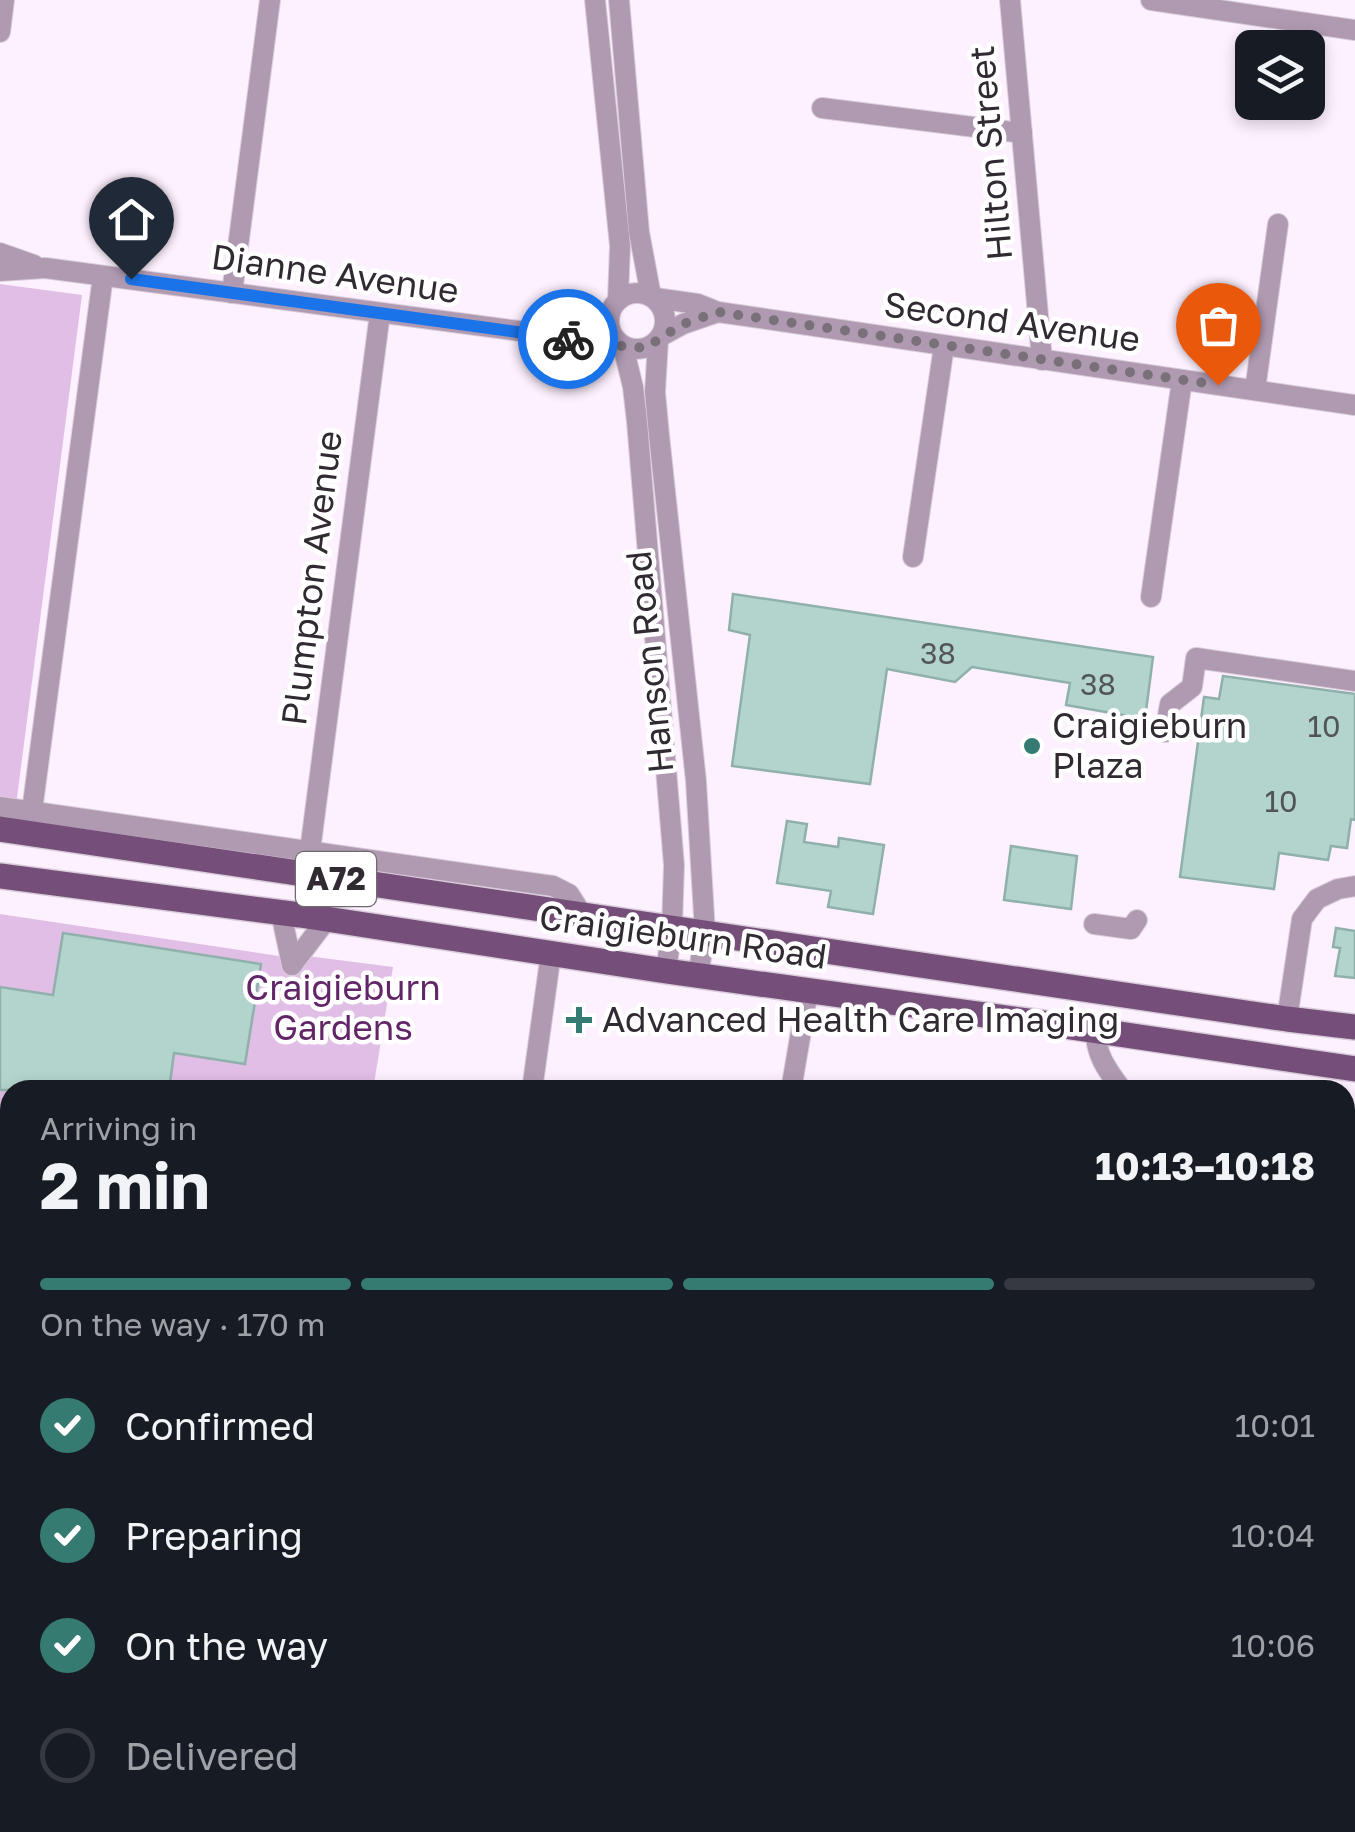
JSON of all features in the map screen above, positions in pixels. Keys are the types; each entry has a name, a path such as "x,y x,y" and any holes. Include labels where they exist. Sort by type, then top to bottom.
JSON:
{"main road":[{"name":"Craigieburn Road","path":"0,829 1286,1019 1355,1026"},
{"name":"Craigieburn Road","path":"0,876 281,913 1355,1070"},
{"path":"1281,1058 1286,1019"}],"street":[{"path":"232,293 270,0"},
{"path":"595,0 620,246 610,331 622,345 637,350 683,324 718,312"},
{"path":"619,0 639,232 653,297"},
{"name":"Hilton Street","path":"1010,0 1042,360"},
{"path":"1151,0 1355,30"},
{"path":"822,108 1022,133"},
{"path":"1255,390 1278,224"},
{"name":"Dianne Avenue","path":"0,254 46,268 557,336 584,343 622,345"},
{"name":"Dianne Avenue","path":"0,271 46,268"},
{"path":"32,811 103,276"},
{"path":"557,336 587,325 631,293 645,293 665,312 665,329 660,338"},
{"name":"Second Avenue","path":"653,297 698,304 718,312 1355,405"},
{"name":"Plumpton Avenue","path":"310,850 380,313"},
{"name":"Hanson Road","path":"660,338 655,392 696,781 704,933 698,976"},
{"name":"Hanson Road","path":"622,345 637,422 672,824 675,891 666,971"},
{"path":"913,557 944,346"},
{"path":"1151,597 1182,380"},
{"path":"1166,732 1170,704 1192,687 1196,658 1355,681"},
{"name":"Craigieburn Road","path":"0,807 553,886 569,894 584,916"},
{"path":"1286,1019 1302,918 1316,899 1355,886"},
{"path":"281,913 292,964 327,920"},
{"path":"1094,924 1132,929 1138,920"},
{"path":"533,1080 550,953"},
{"path":"793,1080 808,991"},
{"path":"1096,1030 1100,1058 1115,1080"}],"green space":[{"path":"0,284 82,295 14,821 0,819"},
{"name":"Craigieburn Gardens","path":"0,914 306,960 307,956 393,967 375,1080 0,1080"}],"building":[{"path":"733,594 1153,657 1145,719 1066,705 1070,683 972,667 955,682 887,669 870,784 732,766 750,635 729,630"},
{"path":"1223,676 1355,694 1355,820 1351,819 1347,848 1331,846 1328,860 1279,853 1274,889 1180,877 1204,697 1219,699"},
{"path":"787,821 807,824 804,842 838,847 839,838 884,845 873,914 828,907 831,891 777,883"},
{"path":"1011,846 1077,856 1071,909 1004,900"},
{"path":"1336,928 1355,931 1355,978 1335,976 1340,948 1333,947"},
{"path":"63,933 261,964 245,1064 174,1053 170,1080 0,1080 0,987 53,995"}],"way so far":[{"path":"568,339 637,350 652,346 683,324 718,312 1218,385"}],"place":[{"name":"Craigieburn Plaza","path":"1032,746"},
{"name":"Advanced Health Care Imaging","path":"579,1020"}],"route":[{"path":"131,279 568,339"}]}
